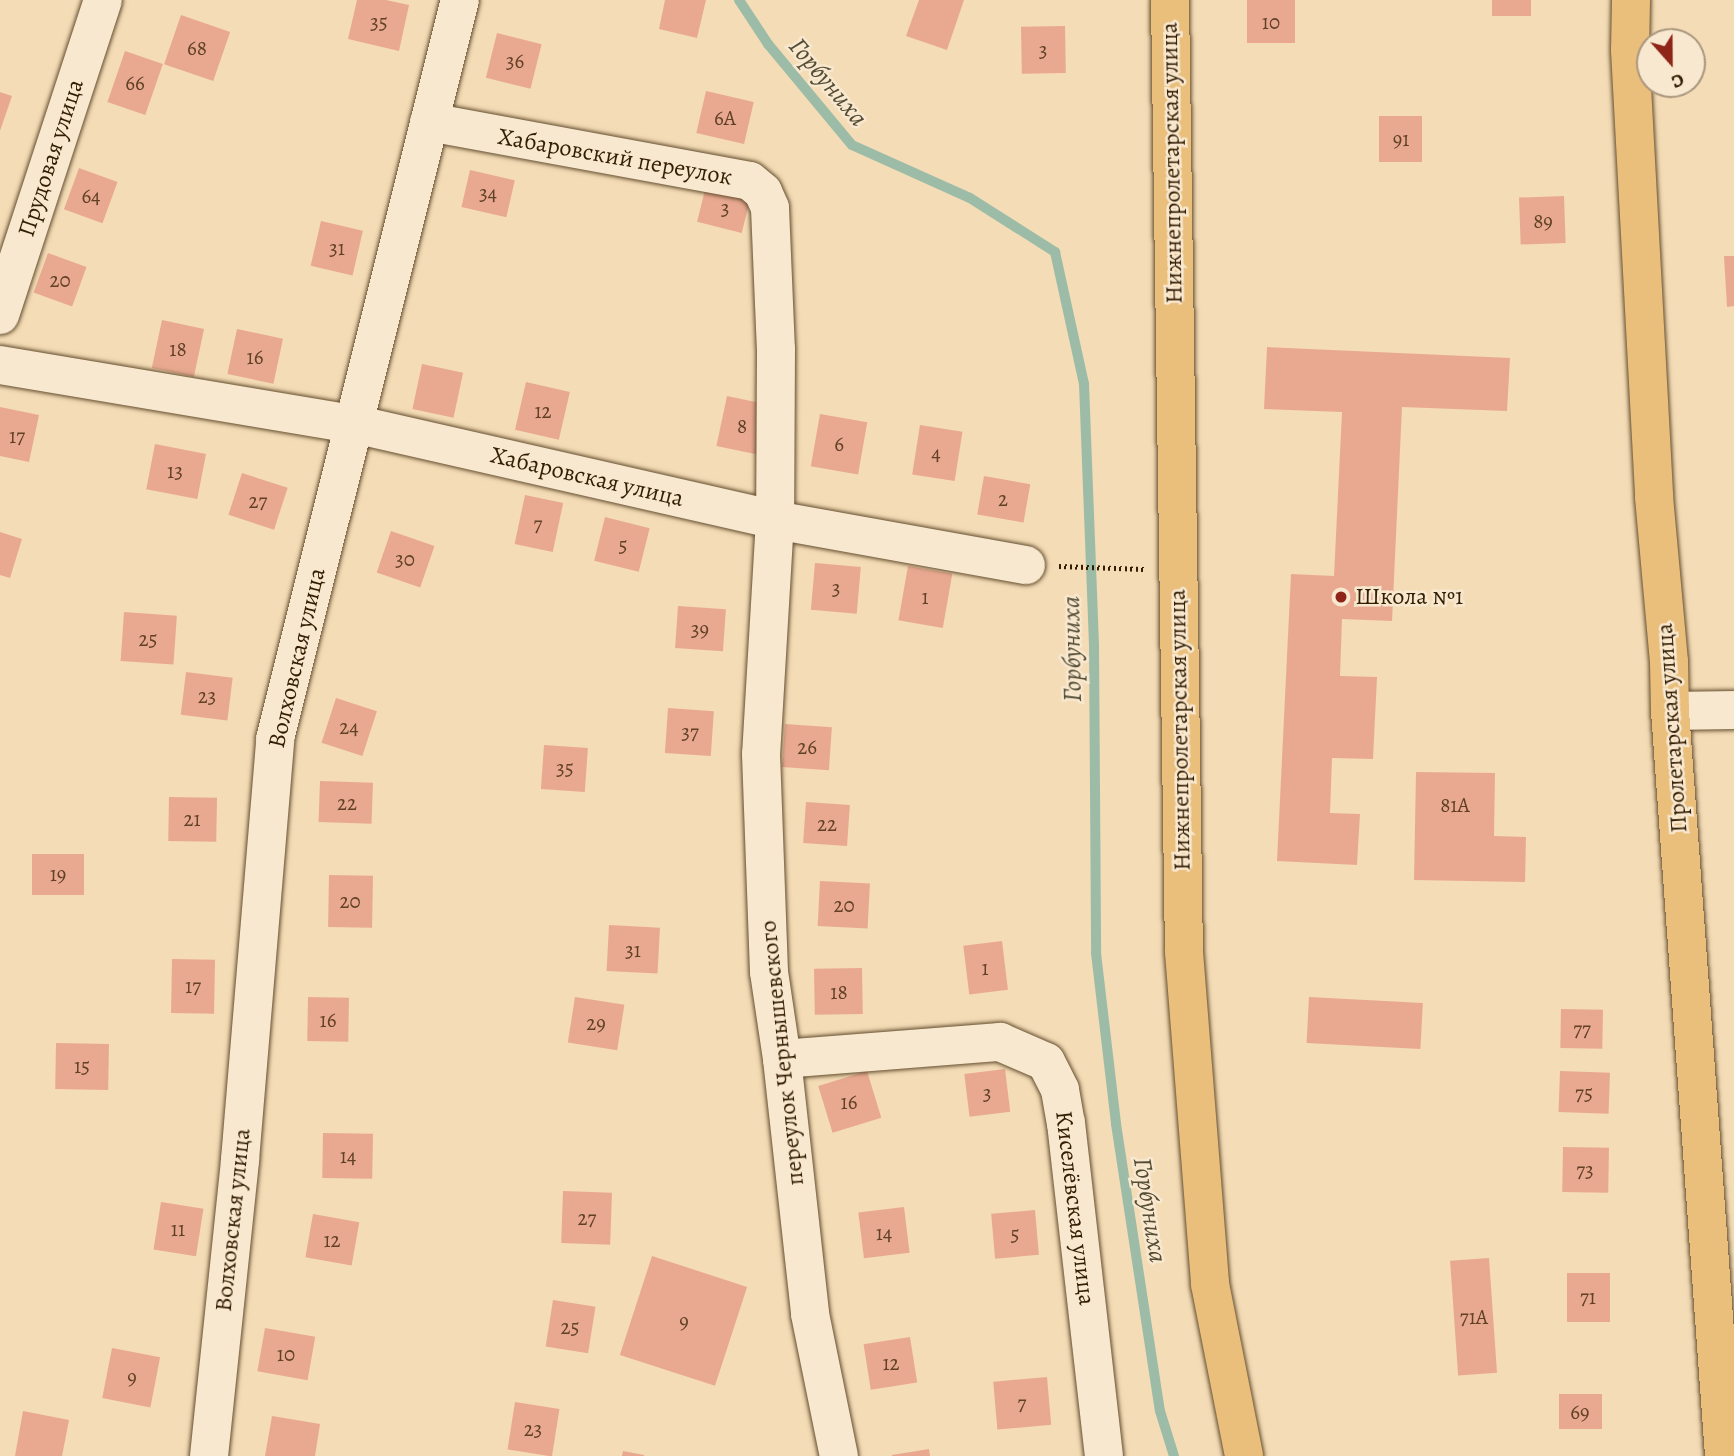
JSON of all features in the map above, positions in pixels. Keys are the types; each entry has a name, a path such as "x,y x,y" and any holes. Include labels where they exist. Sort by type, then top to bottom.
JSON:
{"main road":[{"name":"Нижнепролетарская улица","path":"1170,0 1184,952 1210,1284 1244,1456"},
{"name":"Пролетарская улица","path":"1631,0 1630,50 1654,497 1669,662 1670,711 1724,1456"}],"street":[{"name":"Прудовая улица","path":"0,315 103,0"},
{"name":"Волховская улица","path":"209,1456 240,1160 275,738 460,0"},
{"name":"Хабаровский переулок","path":"429,122 751,181 763,192 770,208 776,349 775,520"},
{"name":"Хабаровская улица","path":"0,366 354,424 775,520 1026,565"},
{"name":"переулок Чернышевского","path":"775,520 761,754 769,972 782,1059 810,1314 839,1456"},
{"path":"1670,711 1734,710"},
{"name":"Киселёвская улица","path":"782,1059 1000,1042 1046,1062 1059,1090 1066,1123 1104,1456"}],"path":[{"path":"1026,565 1177,570"}],"building":[{"path":"357,0 386,0 409,5 399,51 348,39"},
{"path":"665,0 706,0 697,38 659,29"},
{"path":"919,0 964,0 947,50 906,36"},
{"path":"1247,0 1295,0 1295,43 1247,43"},
{"path":"1492,0 1531,0 1531,16 1492,16"},
{"path":"181,15 230,32 213,81 164,64"},
{"path":"1065,26 1066,73 1022,74 1021,27"},
{"path":"497,33 542,44 531,89 486,78"},
{"path":"125,51 163,64 145,115 107,102"},
{"path":"706,91 754,102 744,144 696,133"},
{"path":"0,92 12,96 0,131"},
{"path":"1379,116 1422,116 1422,162 1379,162"},
{"path":"79,168 118,182 102,223 64,209"},
{"path":"470,170 515,180 506,217 461,207"},
{"path":"707,182 752,193 742,233 697,222"},
{"path":"1564,196 1566,243 1521,245 1519,198"},
{"path":"321,221 363,231 353,275 311,266"},
{"path":"48,253 87,267 72,306 34,292"},
{"path":"1724,256 1734,256 1734,306 1727,307"},
{"path":"162,320 204,329 194,377 152,368"},
{"path":"237,329 283,339 273,384 227,374"},
{"name":"Школа №1","path":"1267,347 1510,358 1507,411 1402,407 1392,621 1342,619 1340,676 1377,677 1373,759 1332,758 1330,813 1360,814 1357,865 1277,861 1291,574 1334,576 1342,412 1264,409"},
{"path":"422,364 463,373 454,418 412,409"},
{"path":"526,382 570,392 559,440 515,430"},
{"path":"727,396 768,405 757,455 716,446"},
{"path":"0,407 39,415 29,462 0,456"},
{"path":"820,414 867,422 858,475 811,466"},
{"path":"920,425 962,432 955,481 912,474"},
{"path":"155,444 206,454 197,499 146,489"},
{"path":"242,473 288,488 274,530 228,515"},
{"path":"984,476 1030,484 1024,523 977,514"},
{"path":"525,495 563,503 553,552 515,544"},
{"path":"605,517 650,528 639,572 594,561"},
{"path":"391,531 434,546 420,588 377,573"},
{"path":"0,532 22,539 10,578 0,575"},
{"path":"815,563 861,567 857,614 811,610"},
{"path":"908,566 952,574 943,628 898,620"},
{"path":"678,606 726,609 723,651 675,648"},
{"path":"124,612 177,616 173,665 121,661"},
{"path":"186,672 233,678 227,720 181,715"},
{"path":"336,698 377,711 362,756 321,743"},
{"path":"668,708 714,711 711,756 665,753"},
{"path":"785,724 832,727 829,770 782,767"},
{"path":"544,745 588,748 585,792 541,789"},
{"path":"1416,772 1495,773 1494,836 1526,837 1525,882 1414,880"},
{"path":"320,781 373,783 372,824 319,822"},
{"path":"169,797 217,798 216,842 168,841"},
{"path":"806,802 850,805 847,846 803,843"},
{"path":"32,854 84,854 84,895 32,895"},
{"path":"329,875 373,876 372,928 328,927"},
{"path":"820,881 870,884 868,929 818,926"},
{"path":"609,925 660,928 658,974 607,971"},
{"path":"1002,941 1008,990 969,994 963,946"},
{"path":"172,959 215,960 214,1014 171,1013"},
{"path":"862,968 863,1014 815,1015 814,969"},
{"path":"308,997 349,998 348,1042 307,1041"},
{"path":"575,997 624,1005 617,1050 568,1042"},
{"path":"1309,997 1423,1003 1420,1049 1307,1043"},
{"path":"1561,1009 1603,1010 1602,1049 1560,1048"},
{"path":"56,1043 109,1044 108,1090 55,1089"},
{"path":"1005,1069 1010,1112 970,1117 964,1074"},
{"path":"867,1071 881,1118 833,1133 818,1086"},
{"path":"1560,1071 1610,1073 1609,1114 1559,1112"},
{"path":"323,1133 373,1134 372,1179 322,1178"},
{"path":"1563,1147 1609,1148 1608,1193 1562,1192"},
{"path":"563,1191 612,1193 610,1245 561,1243"},
{"path":"161,1202 203,1209 196,1256 153,1249"},
{"path":"904,1207 910,1253 864,1258 858,1213"},
{"path":"1035,1210 1039,1255 995,1259 991,1214"},
{"path":"313,1214 359,1222 352,1265 305,1257"},
{"path":"652,1256 747,1287 715,1386 620,1355"},
{"path":"1489,1258 1497,1373 1458,1375 1450,1261"},
{"path":"1567,1273 1610,1273 1610,1322 1567,1322"},
{"path":"553,1300 595,1307 588,1353 546,1346"},
{"path":"265,1328 315,1337 308,1380 257,1371"},
{"path":"910,1337 917,1382 871,1390 864,1344"},
{"path":"112,1348 160,1357 150,1407 102,1398"},
{"path":"1047,1377 1051,1425 997,1430 993,1382"},
{"path":"1559,1394 1602,1394 1602,1429 1559,1429"},
{"path":"515,1402 559,1409 552,1456 507,1449"},
{"path":"23,1411 69,1420 62,1456 15,1456"},
{"path":"272,1416 320,1424 315,1456 265,1456"},
{"path":"929,1449 930,1456 892,1456 892,1455"},
{"path":"623,1451 644,1455 644,1456 622,1456"}],"waterway":[{"name":"Горбуниха","path":"739,0 768,44 852,145 970,198 1055,252 1084,384 1094,647 1096,953 1116,1124 1160,1411 1174,1456"}],"place":[{"name":"Школа №1","path":"1341,597"}]}
